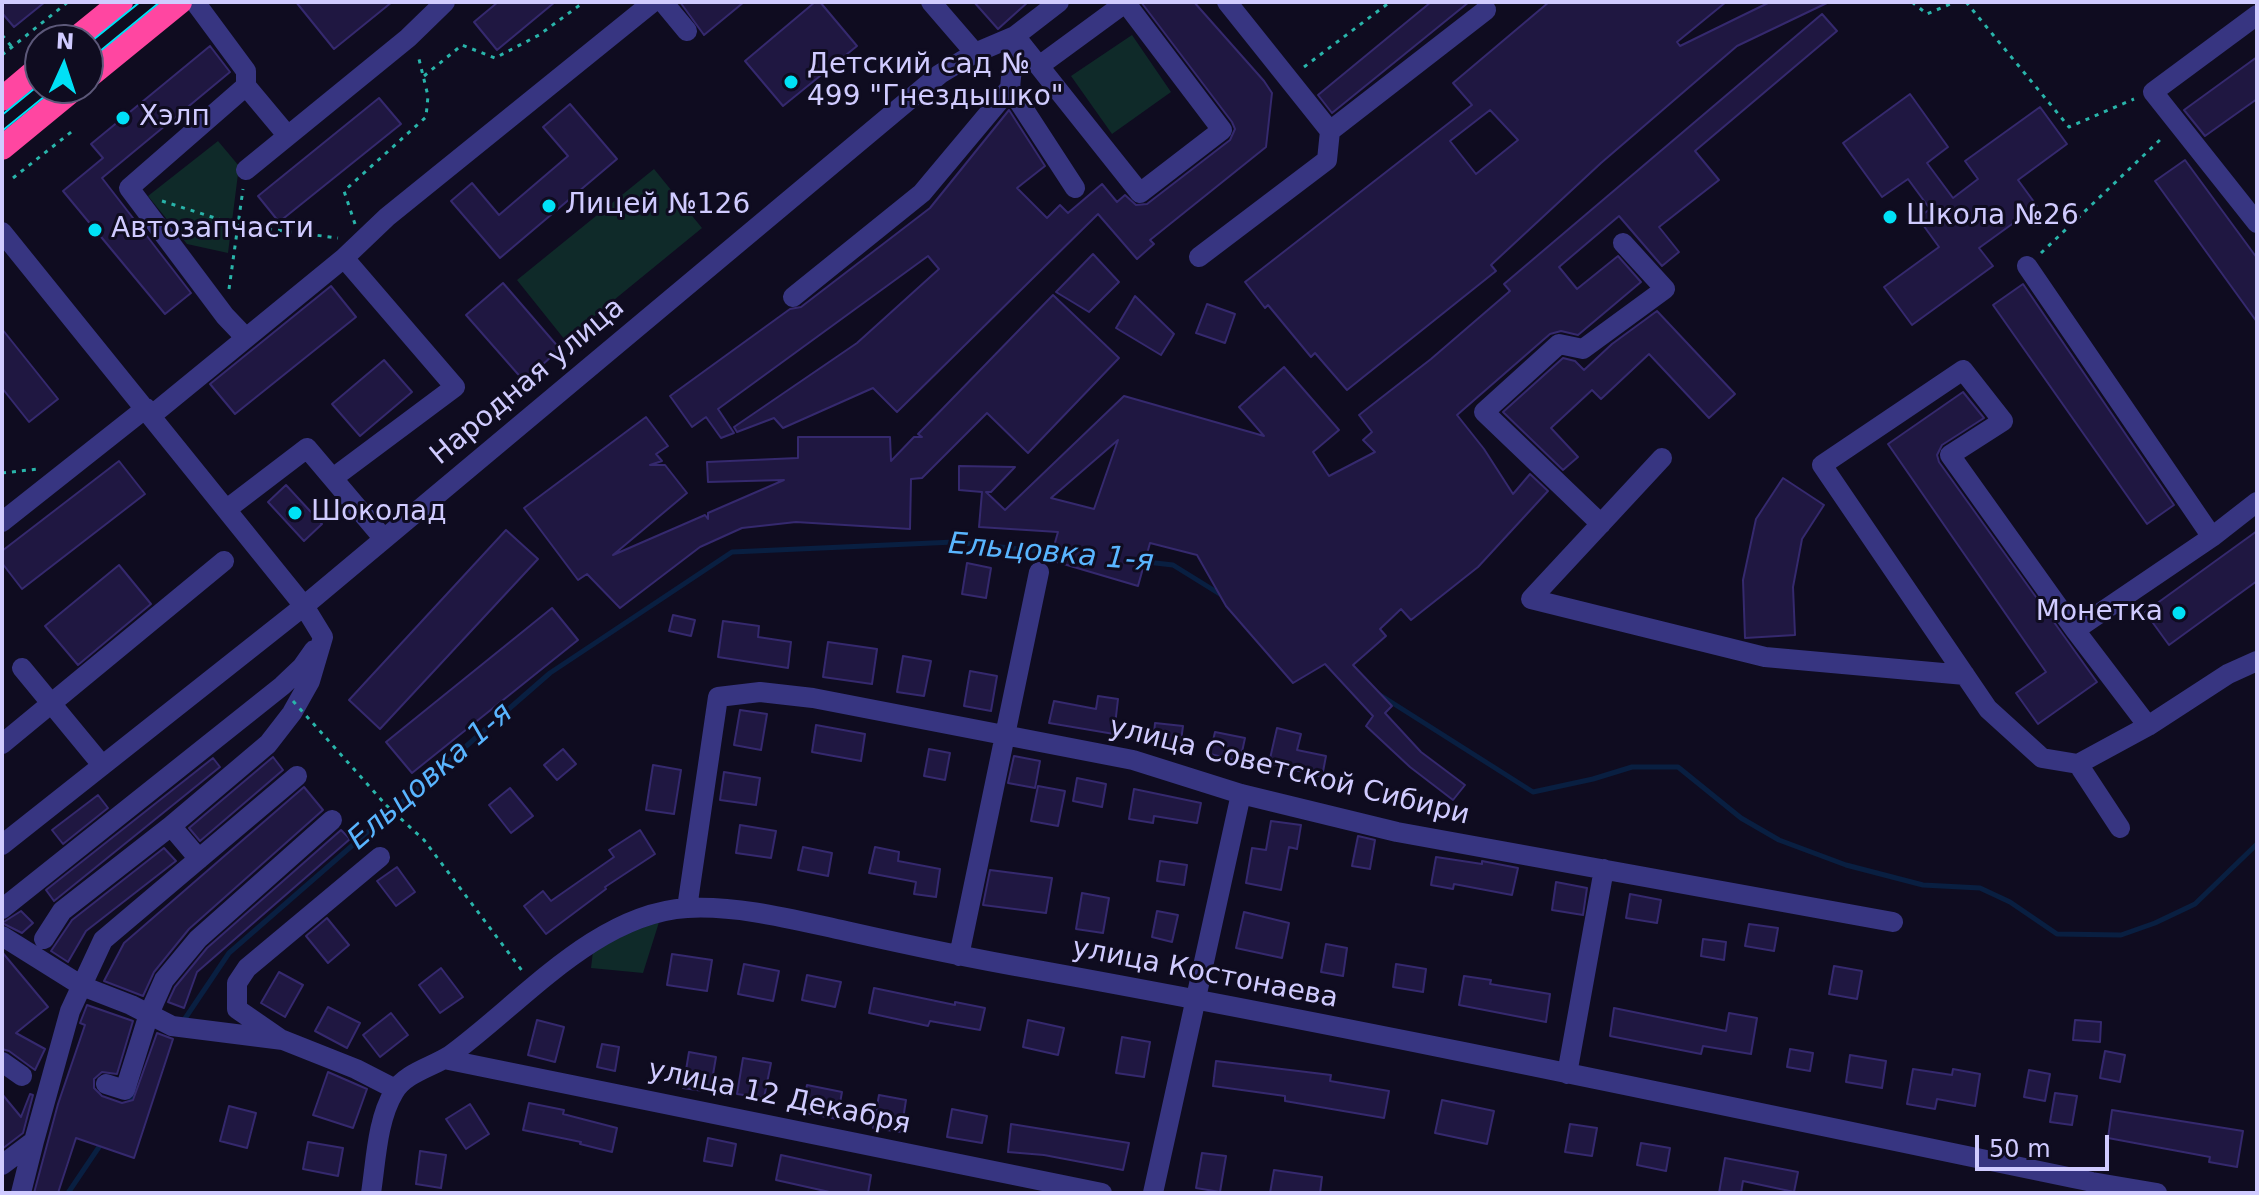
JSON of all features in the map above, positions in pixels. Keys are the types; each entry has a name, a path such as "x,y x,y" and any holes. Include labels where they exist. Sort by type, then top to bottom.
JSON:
{"highway":[{"path":"94,24 121,2"},
{"path":"104,64 180,2"},
{"path":"4,93 24,79"},
{"path":"2,148 56,104"}],"street":[{"path":"195,2 246,71 246,86 287,135"},
{"path":"246,170 408,38 445,2"},
{"path":"2,522 246,338 344,258 360,240 653,2"},
{"path":"663,2 687,31"},
{"path":"931,2 975,53"},
{"path":"1015,36 1140,193 1222,130 1125,2 1039,66"},
{"path":"1199,257 1327,160 1330,131 1227,2"},
{"name":"Народная улица","path":"2,845 304,606 927,84 975,53 1015,36 1052,4"},
{"path":"1330,131 1486,10"},
{"path":"2257,15 2153,92 2257,223"},
{"path":"793,297 922,193 1010,88 1015,36"},
{"path":"246,86 129,188 225,316 246,338"},
{"path":"1010,88 1075,188"},
{"path":"2,232 304,606 323,637 310,681 292,713 268,744 171,826 62,911 44,939"},
{"path":"1601,524 1484,412 1559,344 1583,349 1665,289 1623,243"},
{"path":"333,478 455,387 344,258"},
{"path":"2027,266 2212,537"},
{"path":"2148,726 1950,455 2003,421 1963,370 1822,465 1988,709 2042,758 2078,764 2148,726 2228,674 2257,661"},
{"path":"227,509 307,448 384,539"},
{"path":"1662,458 1531,599 1765,657 1965,675"},
{"path":"2075,630 2212,537 2257,502"},
{"path":"2,744 224,561"},
{"path":"959,956 1039,572"},
{"path":"2,909 282,686 302,667 323,637"},
{"path":"22,668 102,765"},
{"name":"улица Советской Сибири","path":"687,908 718,697 760,692 813,698 1133,760 1241,794 1397,832 1893,922"},
{"path":"2078,764 2120,828"},
{"path":"21,1193 70,1011 103,940 297,776"},
{"path":"1153,1193 1241,794"},
{"path":"106,1084 125,1090 149,1014 164,980 198,939 332,820"},
{"path":"171,826 199,859"},
{"path":"371,1193 382,1126 395,1089 356,1069 283,1040 237,1009 237,983 247,968 380,857"},
{"path":"1567,1074 1604,869"},
{"name":"улица Костонаева","path":"395,1089 444,1059 534,985 592,943 644,916 687,908 766,914 959,956 1195,999 1567,1074 2088,1188 2157,1193"},
{"path":"2,936 82,986 172,1026 283,1040"},
{"name":"улица 12 Декабря","path":"444,1059 1102,1193"},
{"path":"2,1062 22,1076"},
{"path":"2,1165 34,1141"}],"path":[{"path":"2,55 68,2"},
{"path":"424,76 462,45 495,58 539,35 584,2"},
{"path":"1288,79 1390,2"},
{"path":"1912,2 1927,14 1955,2"},
{"path":"1966,2 2069,127 2153,92"},
{"path":"2,35 12,47"},
{"path":"163,201 237,225 360,240 344,191 426,117 428,96 424,76 408,38"},
{"path":"2027,266 2178,123"},
{"path":"13,178 75,129"},
{"path":"225,316 246,170"},
{"path":"2,473 44,469"},
{"path":"293,701 386,805 424,840 534,985"}],"green space":[{"path":"1132,35 1171,92 1112,134 1071,76"},
{"path":"218,141 239,166 228,253 187,244 148,196"},
{"path":"654,169 702,228 565,340 517,280"},
{"path":"660,919 643,973 591,968 593,951 622,933"}],"building":[{"path":"2,2 45,2 14,27 2,13"},
{"path":"296,2 392,2 334,49"},
{"path":"498,2 555,2 497,50 474,22"},
{"path":"680,2 744,2 704,35"},
{"path":"815,2 820,2 857,46 783,106 745,61"},
{"path":"974,2 1028,2 998,29"},
{"path":"1141,2 1194,2 1264,81 1272,93 1266,147 1150,240 1154,244 1137,259 1098,214 897,412 873,388 783,428 774,418 737,432 734,427 857,343 939,269 928,256 718,409 734,433 721,438 706,417 692,427 670,396 790,309 801,307 930,208 1009,110 1045,166 1017,188 1047,218 1060,205 1068,213 1102,184 1117,202 1125,195 1136,205 1147,204 1230,140 1235,129 1232,122"},
{"path":"1431,2 1469,2 1332,113 1318,95"},
{"path":"1549,2 1726,2 1677,42 1680,46 1770,2 1829,2 1737,46 1601,163 1491,265 1496,271 1347,390 1315,353 1311,357 1245,282 1472,105 1453,83","holes":["1490,110 1518,140 1476,174 1450,141"]},
{"path":"1822,14 1837,31 1695,151 1719,180 1659,227 1679,252 1662,266 1619,216 1559,267 1577,289 1618,256 1641,282 1578,335 1561,331 1550,334 1457,415 1513,494 1530,474 1548,491 1478,567 1411,620 1401,609 1380,629 1386,636 1353,665 1392,706 1385,713 1421,752 1465,785 1453,800 1410,767 1366,726 1373,716 1325,664 1293,683 1226,606 1197,555 1150,543 1138,586 1050,560 1058,532 979,527 982,492 959,490 959,466 1015,467 991,492 986,492 1005,510 1124,396 1264,436 1239,407 1284,367 1339,430 1313,452 1329,476 1375,452 1363,440 1372,432 1359,415 1431,359 1510,291 1504,284","holes":["1118,440 1094,509 1051,498"]},
{"path":"210,46 230,72 102,178 191,293 165,314 63,191 103,158 91,144"},
{"path":"2257,57 2257,99 2205,136 2184,110"},
{"path":"1910,94 1948,147 1927,163 1953,198 1978,179 1965,161 2040,107 2067,144 2018,180 2037,206 1979,248 1993,266 1912,325 1884,287 1939,247 1918,218 1930,209 1908,179 1882,197 1843,143"},
{"path":"379,98 401,124 279,222 258,196"},
{"path":"570,104 617,159 500,258 451,201 472,183 499,215 568,156 543,127"},
{"path":"2185,160 2257,258 2257,322 2155,181"},
{"path":"1093,254 1119,282 1089,312 1056,292"},
{"path":"503,283 560,349 524,381 466,315"},
{"path":"2023,284 2174,505 2147,524 1993,305"},
{"path":"331,286 356,317 235,414 210,384"},
{"path":"1053,295 1119,358 1028,453 987,413 922,478 911,479 910,529 796,522 742,528 700,547 620,608 587,574 578,580 524,508 646,417 668,446 656,454 662,461 650,465 665,465 687,493 613,555 705,515 708,519 708,513 784,480 708,482 707,462 798,458 798,437 890,437 891,461 914,437 922,437 918,434"},
{"path":"1135,296 1174,334 1161,355 1116,328"},
{"path":"1207,304 1235,314 1225,343 1196,333"},
{"path":"1657,311 1735,394 1709,418 1649,354 1601,399 1592,390 1551,428 1578,457 1563,470 1503,412 1563,358 1575,361 1584,370 1612,344"},
{"path":"2,329 58,399 29,422 2,388"},
{"path":"384,360 412,392 360,436 332,404"},
{"path":"1963,392 1984,418 1942,445 1937,455 1939,462 2097,682 2038,724 2016,693 2046,672 1888,444"},
{"path":"119,461 145,494 22,589 2,563 2,551"},
{"path":"1783,478 1824,505 1802,539 1793,587 1795,635 1745,638 1743,580 1756,519"},
{"name":"Шоколад","path":"286,485 322,524 304,541 268,502"},
{"path":"506,530 538,559 380,729 349,700"},
{"path":"2257,531 2257,581 2169,645 2145,612"},
{"path":"967,563 991,568 986,598 962,594"},
{"path":"119,565 151,604 78,665 45,626"},
{"path":"552,608 578,640 412,773 386,742"},
{"path":"673,615 695,620 691,636 669,631"},
{"path":"723,621 759,626 758,637 791,642 788,668 718,657"},
{"path":"828,642 877,649 872,684 823,677"},
{"path":"903,656 931,661 924,696 897,692"},
{"path":"970,671 997,676 991,711 964,706"},
{"path":"1098,696 1118,699 1114,734 1049,723 1054,701 1096,709"},
{"path":"740,710 767,714 761,750 734,745"},
{"path":"1155,723 1183,726 1180,748 1153,745"},
{"path":"816,725 865,734 861,761 812,752"},
{"path":"1277,728 1301,734 1297,750 1326,756 1322,777 1269,763"},
{"path":"1215,732 1245,738 1240,761 1210,754"},
{"path":"563,749 576,764 557,780 544,765"},
{"path":"929,749 950,753 945,780 924,776"},
{"path":"1014,756 1040,761 1035,788 1008,783"},
{"path":"273,757 283,770 200,841 189,828"},
{"path":"213,758 220,767 54,901 46,890"},
{"path":"653,765 681,770 674,814 646,810"},
{"path":"724,772 760,778 756,805 720,800"},
{"path":"1077,778 1106,784 1102,807 1073,801"},
{"path":"1038,786 1065,791 1058,826 1031,821"},
{"path":"304,787 323,810 189,929 154,972 143,996 104,981 124,943"},
{"path":"510,788 533,816 511,833 489,805"},
{"path":"1134,789 1201,803 1197,823 1154,816 1153,823 1129,819"},
{"path":"98,795 108,808 63,844 52,830"},
{"path":"1271,821 1301,825 1297,849 1289,847 1281,890 1246,883 1252,848 1266,850"},
{"path":"740,825 776,831 771,858 736,853"},
{"path":"341,830 350,839 197,972 184,1008 168,1002 175,987 207,948"},
{"path":"640,830 655,854 605,887 546,934 524,906 543,891 551,901 614,857 609,850"},
{"path":"1358,836 1375,840 1370,869 1352,866"},
{"path":"803,847 832,853 828,876 798,870"},
{"path":"875,847 899,852 898,861 940,869 936,897 914,894 916,882 869,873"},
{"path":"164,848 176,861 86,931 68,962 51,951 72,920"},
{"path":"1436,857 1518,868 1512,895 1454,884 1453,889 1431,885"},
{"path":"1160,861 1187,865 1184,885 1157,881"},
{"path":"397,867 415,892 396,906 377,881"},
{"path":"990,870 1052,878 1046,913 983,905"},
{"path":"1556,882 1587,888 1583,915 1552,910"},
{"path":"1082,893 1109,898 1103,933 1076,929"},
{"path":"1630,894 1661,900 1657,923 1626,918"},
{"path":"21,911 33,923 22,933 2,923"},
{"path":"1157,911 1178,915 1172,942 1152,937"},
{"path":"1244,912 1289,923 1282,958 1236,948"},
{"path":"327,918 349,945 328,963 306,936"},
{"path":"1749,924 1778,928 1774,951 1745,946"},
{"path":"1703,939 1726,942 1724,960 1701,956"},
{"path":"1326,944 1347,948 1343,976 1321,972"},
{"path":"2,952 48,1007 16,1033 45,1049 35,1070 2,1049"},
{"path":"672,954 712,960 707,991 667,985"},
{"path":"744,964 779,971 773,1001 738,994"},
{"path":"1396,964 1426,969 1423,992 1393,987"},
{"path":"1834,966 1862,971 1857,999 1829,994"},
{"path":"441,968 463,997 440,1013 419,985"},
{"path":"279,972 303,985 285,1017 261,1003"},
{"path":"807,975 841,982 835,1007 802,1000"},
{"path":"1464,976 1491,980 1490,984 1550,994 1546,1022 1459,1005"},
{"path":"874,988 985,1008 980,1030 930,1021 928,1026 869,1013"},
{"path":"87,1005 133,1021 117,1074 102,1072 94,1079 94,1088 102,1096 122,1103 133,1100 157,1033 173,1039 134,1158 76,1138 58,1193 34,1193 58,1104 85,1025 80,1023"},
{"path":"328,1007 360,1023 347,1048 315,1031"},
{"path":"1614,1008 1726,1031 1729,1013 1757,1018 1751,1054 1703,1046 1701,1054 1610,1036"},
{"path":"391,1013 408,1035 380,1057 363,1035"},
{"path":"537,1020 564,1027 555,1062 528,1055"},
{"path":"1028,1020 1064,1028 1058,1055 1023,1047"},
{"path":"2075,1020 2101,1022 2100,1042 2073,1040"},
{"path":"1122,1037 1150,1042 1144,1077 1116,1073"},
{"path":"602,1044 619,1047 615,1071 597,1067"},
{"path":"1790,1049 1813,1053 1810,1071 1787,1067"},
{"path":"2105,1051 2125,1055 2120,1082 2100,1078"},
{"path":"689,1052 716,1057 710,1092 683,1088"},
{"path":"1850,1055 1886,1061 1882,1088 1846,1082"},
{"path":"743,1058 771,1063 764,1098 737,1094"},
{"path":"1216,1061 1331,1075 1330,1081 1389,1091 1384,1118 1285,1101 1285,1096 1213,1086"},
{"path":"1913,1069 1952,1075 1953,1069 1980,1074 1975,1106 1937,1099 1935,1109 1907,1104"},
{"path":"2029,1070 2050,1074 2045,1101 2024,1097"},
{"path":"328,1072 367,1089 353,1128 313,1115"},
{"path":"807,1085 842,1092 837,1119 801,1112"},
{"path":"2055,1093 2077,1096 2072,1125 2050,1122"},
{"path":"2,1094 21,1117 30,1094 33,1095 23,1133 2,1149"},
{"path":"879,1095 906,1100 901,1132 873,1128"},
{"path":"1442,1100 1494,1111 1487,1144 1435,1133"},
{"path":"529,1103 564,1110 563,1114 617,1128 612,1152 523,1130"},
{"path":"470,1104 489,1134 466,1149 446,1119"},
{"path":"229,1106 256,1113 247,1148 220,1141"},
{"path":"952,1109 987,1116 982,1143 947,1137"},
{"path":"2112,1110 2243,1131 2237,1167 2209,1162 2210,1157 2108,1138"},
{"path":"1011,1124 1129,1143 1123,1170 1044,1155 1008,1152"},
{"path":"1570,1124 1597,1128 1592,1156 1565,1152"},
{"path":"708,1138 736,1144 732,1166 704,1161"},
{"path":"308,1142 343,1148 338,1176 303,1169"},
{"path":"1641,1143 1670,1148 1666,1171 1637,1165"},
{"path":"420,1151 446,1155 441,1188 416,1184"},
{"path":"1202,1153 1226,1156 1220,1192 1196,1188"},
{"path":"781,1155 871,1175 868,1193 834,1193 776,1180"},
{"path":"1725,1158 1798,1172 1794,1192 1743,1181 1741,1193 1719,1193"},
{"path":"1274,1170 1322,1177 1320,1193 1270,1193"}],"waterway":[{"name":"Ельцовка 1-я","path":"182,1023 229,953 550,673 732,552 954,542 1057,553"},
{"name":"Ельцовка 1-я","path":"1138,561 1173,565 1223,596"},
{"name":"Ельцовка 1-я","path":"1380,695 1533,792 1632,767 1678,767 1741,818 1779,840 1846,865 1923,885 1980,888 2010,902 2057,934 2121,935 2155,923 2195,904 2257,844"},
{"name":"Ельцовка 1-я","path":"127,1106 139,1088"},
{"name":"Ельцовка 1-я","path":"68,1193 103,1141"}],"tram line":[{"path":"104,31 140,2"},
{"path":"104,48 160,2"},
{"path":"2,115 24,97"},
{"path":"2,131 35,104"}],"place":[{"name":"Детский сад № 499 \"Гнездышко\"","path":"791,82"},
{"name":"Хэлп","path":"123,118"},
{"name":"Лицей №126","path":"549,206"},
{"name":"Школа №26","path":"1890,217"},
{"name":"Автозапчасти","path":"95,230"},
{"name":"Шоколад","path":"295,513"},
{"name":"Монетка","path":"2179,613"}]}
